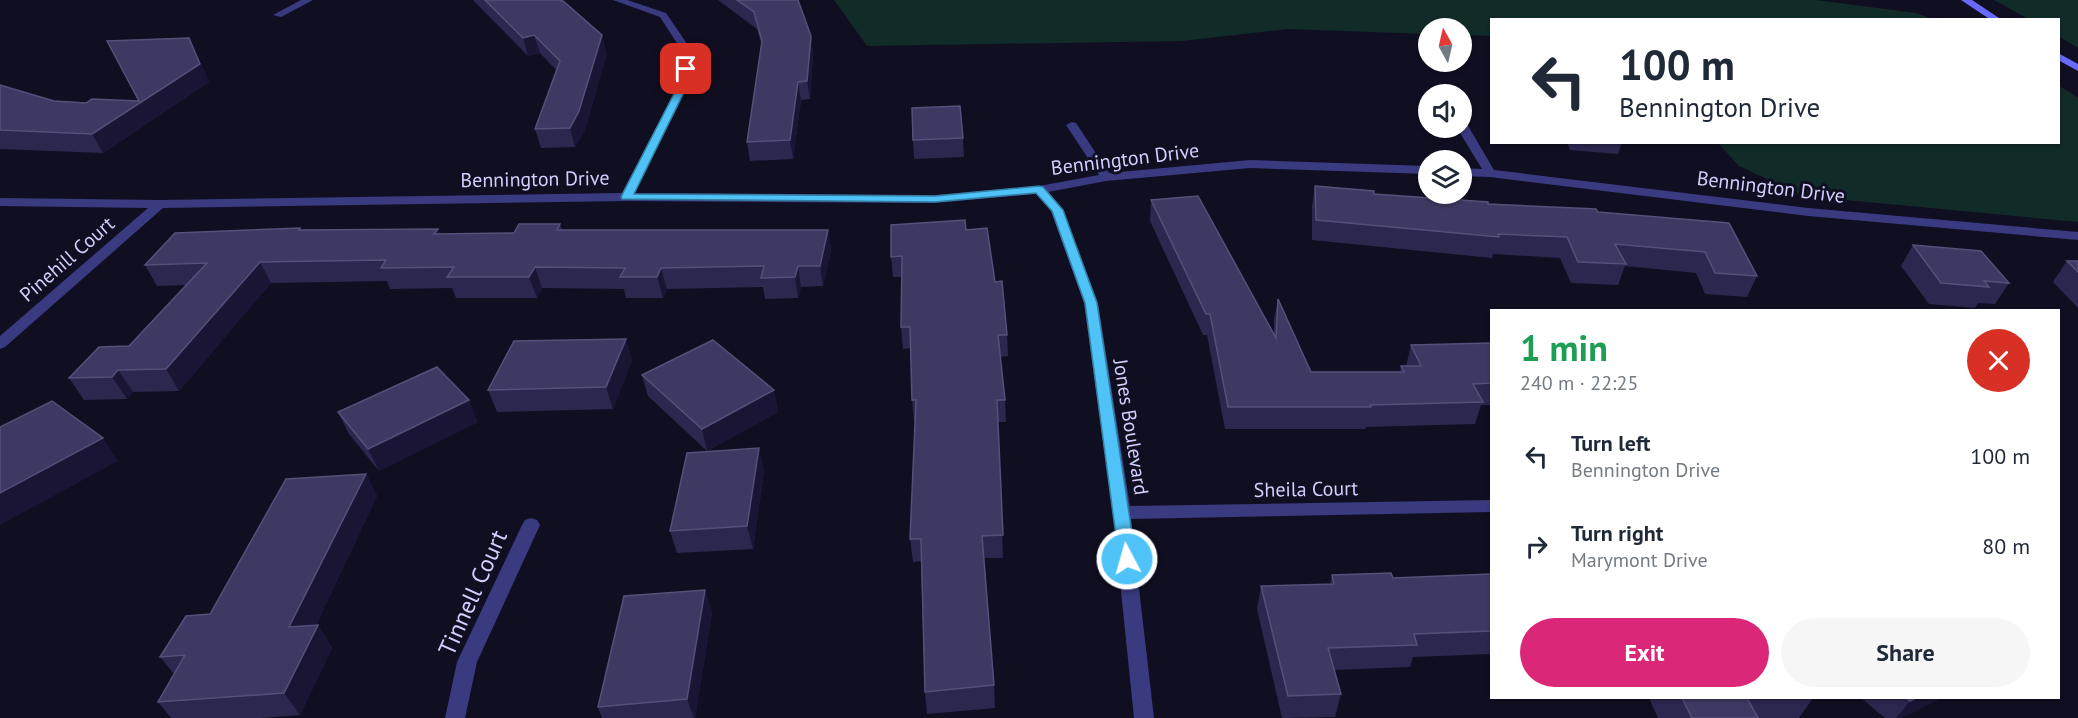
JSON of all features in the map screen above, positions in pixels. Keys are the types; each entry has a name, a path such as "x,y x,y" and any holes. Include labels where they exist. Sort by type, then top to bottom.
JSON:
{"street":[{"path":"278,15 308,0"},
{"path":"618,0 663,15 689,54 684,84 626,197"},
{"path":"1966,0 1995,18"},
{"path":"2060,57 2078,68"},
{"path":"1072,124 1106,177"},
{"path":"1470,138 1491,173"},
{"name":"Bennington Drive","path":"0,202 160,204 626,197 935,199 1039,190 1106,177 1250,164 1418,170"},
{"name":"Bennington Drive","path":"1472,172 1808,212 2078,236"},
{"name":"Jones Boulevard","path":"1039,190 1057,210 1091,303 1122,513 1144,718"},
{"name":"Pinehill Court","path":"0,344 160,204"},
{"name":"Sheila Court","path":"1122,513 1490,506"},
{"name":"Tinnell Court","path":"455,718 467,662 531,525"}],"green space":[{"path":"834,0 1816,0 1916,13 1930,18 1490,18 1490,36 1472,35 1472,18 1418,18 1418,34 1287,29 1183,41 867,46"},
{"path":"1994,0 2078,0 2078,48 2060,37 2060,18 2026,18"},
{"path":"2060,86 2078,98 2078,222 1803,196 1739,166 1719,144 2060,144"}],"building":[{"path":"485,0 563,1 602,35 579,111 570,128 535,129 560,61 534,35 523,38"},
{"path":"737,0 798,0 811,36 807,81 798,82 790,140 747,142 762,41 754,12"},
{"path":"189,38 200,64 92,134 0,130 0,85 54,101 86,103 92,99 139,101 107,41"},
{"path":"960,106 963,138 913,140 912,108"},
{"path":"1315,186 1418,197 1418,204 1472,204 1472,201 1488,202 1488,204 1596,209 1598,212 1729,223 1757,276 1715,273 1705,252 1615,244 1626,264 1578,262 1567,237 1498,234 1499,237 1316,220"},
{"path":"1198,196 1276,338 1278,299 1311,372 1404,372 1401,366 1421,366 1411,345 1490,343 1490,383 1473,384 1483,402 1370,405 1371,407 1228,407 1210,314 1206,314 1151,200"},
{"path":"965,220 966,230 987,228 995,282 1002,281 1007,335 998,335 1005,400 997,400 1003,535 982,536 994,685 925,692 921,539 910,539 916,400 912,400 910,327 901,327 902,256 891,257 891,225"},
{"path":"519,224 560,224 557,230 828,230 820,266 798,266 795,277 761,278 764,266 661,268 657,277 620,277 625,268 535,267 529,277 447,277 454,267 381,268 386,260 260,262 166,369 118,370 112,377 69,378 99,347 129,346 207,263 145,265 175,233 300,228 299,230 438,229 434,234 514,233"},
{"path":"1913,245 1981,251 2009,283 1984,281 1989,287 1941,283"},
{"path":"2067,261 2078,261 2078,272"},
{"path":"626,339 606,387 488,390 514,341"},
{"path":"713,340 774,390 702,429 642,375"},
{"path":"437,367 469,400 368,449 338,412"},
{"path":"52,401 103,438 0,493 0,427"},
{"path":"759,448 747,526 670,531 687,453"},
{"path":"366,474 289,627 318,625 284,693 158,702 185,655 160,657 186,616 210,614 286,479"},
{"path":"1391,573 1393,578 1490,574 1490,631 1414,634 1417,645 1328,648 1341,694 1288,696 1261,586 1334,584 1332,575"},
{"path":"705,590 687,699 598,707 624,596"},
{"path":"1682,699 1748,699 1758,718 1692,718"}],"route":[{"path":"686,69 684,84 626,197 935,199 1039,190 1057,210 1091,303 1127,559"}]}
